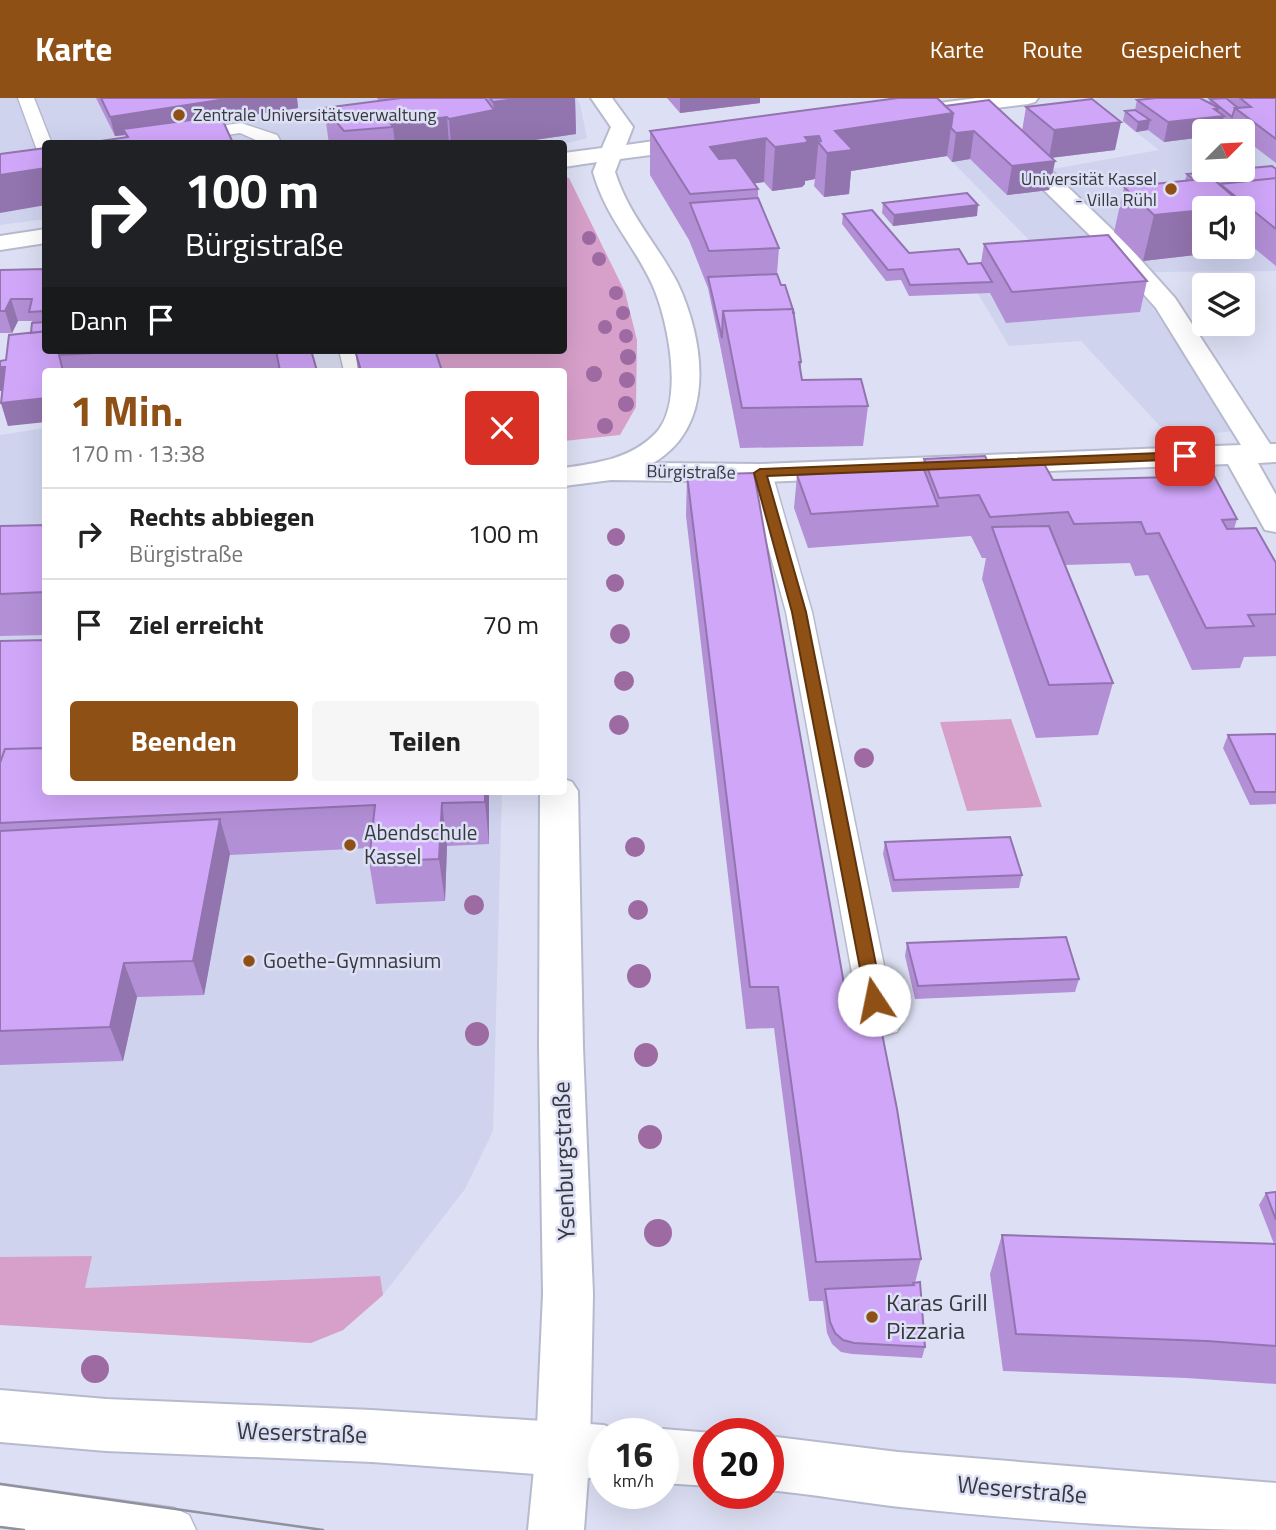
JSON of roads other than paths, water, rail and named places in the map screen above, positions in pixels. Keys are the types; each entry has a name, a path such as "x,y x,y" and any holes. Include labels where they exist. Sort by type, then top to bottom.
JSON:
{"street":[{"path":"567,495 571,489 651,451 670,436 682,416 687,381 678,328 665,286 617,209 604,172 622,127 601,98"},
{"path":"917,112 1028,98"},
{"path":"970,105 1113,244 1166,304 1258,453 1276,523"},
{"path":"567,160 729,138"},
{"path":"0,243 42,237"},
{"name":"Bürgistraße","path":"567,477 611,471 760,473 1258,453"},
{"name":"Ysenburgstraße","path":"555,1530 583,1450 568,1294 561,1047 559,795"},
{"name":"Weserstraße","path":"0,1416 106,1425 372,1436 583,1450"},
{"name":"Weserstraße","path":"784,1465 834,1469 898,1479 1276,1511"}],"lane":[{"path":"26,98 42,140"},
{"path":"157,140 241,128 272,140"},
{"path":"760,473 799,612 874,1000 885,1022"},
{"path":"0,1505 174,1530"}],"tram line":[{"path":"0,1484 323,1530"},
{"path":"0,1527 24,1530"}],"place":[{"name":"Zentrale Universitätsverwaltung","path":"179,115"},
{"name":"Universität Kassel - Villa Rühl","path":"1171,189"},
{"name":"Abendschule Kassel","path":"350,845"},
{"name":"Goethe-Gymnasium","path":"249,961"},
{"name":"Karas Grill Pizzaria","path":"872,1317"}]}
